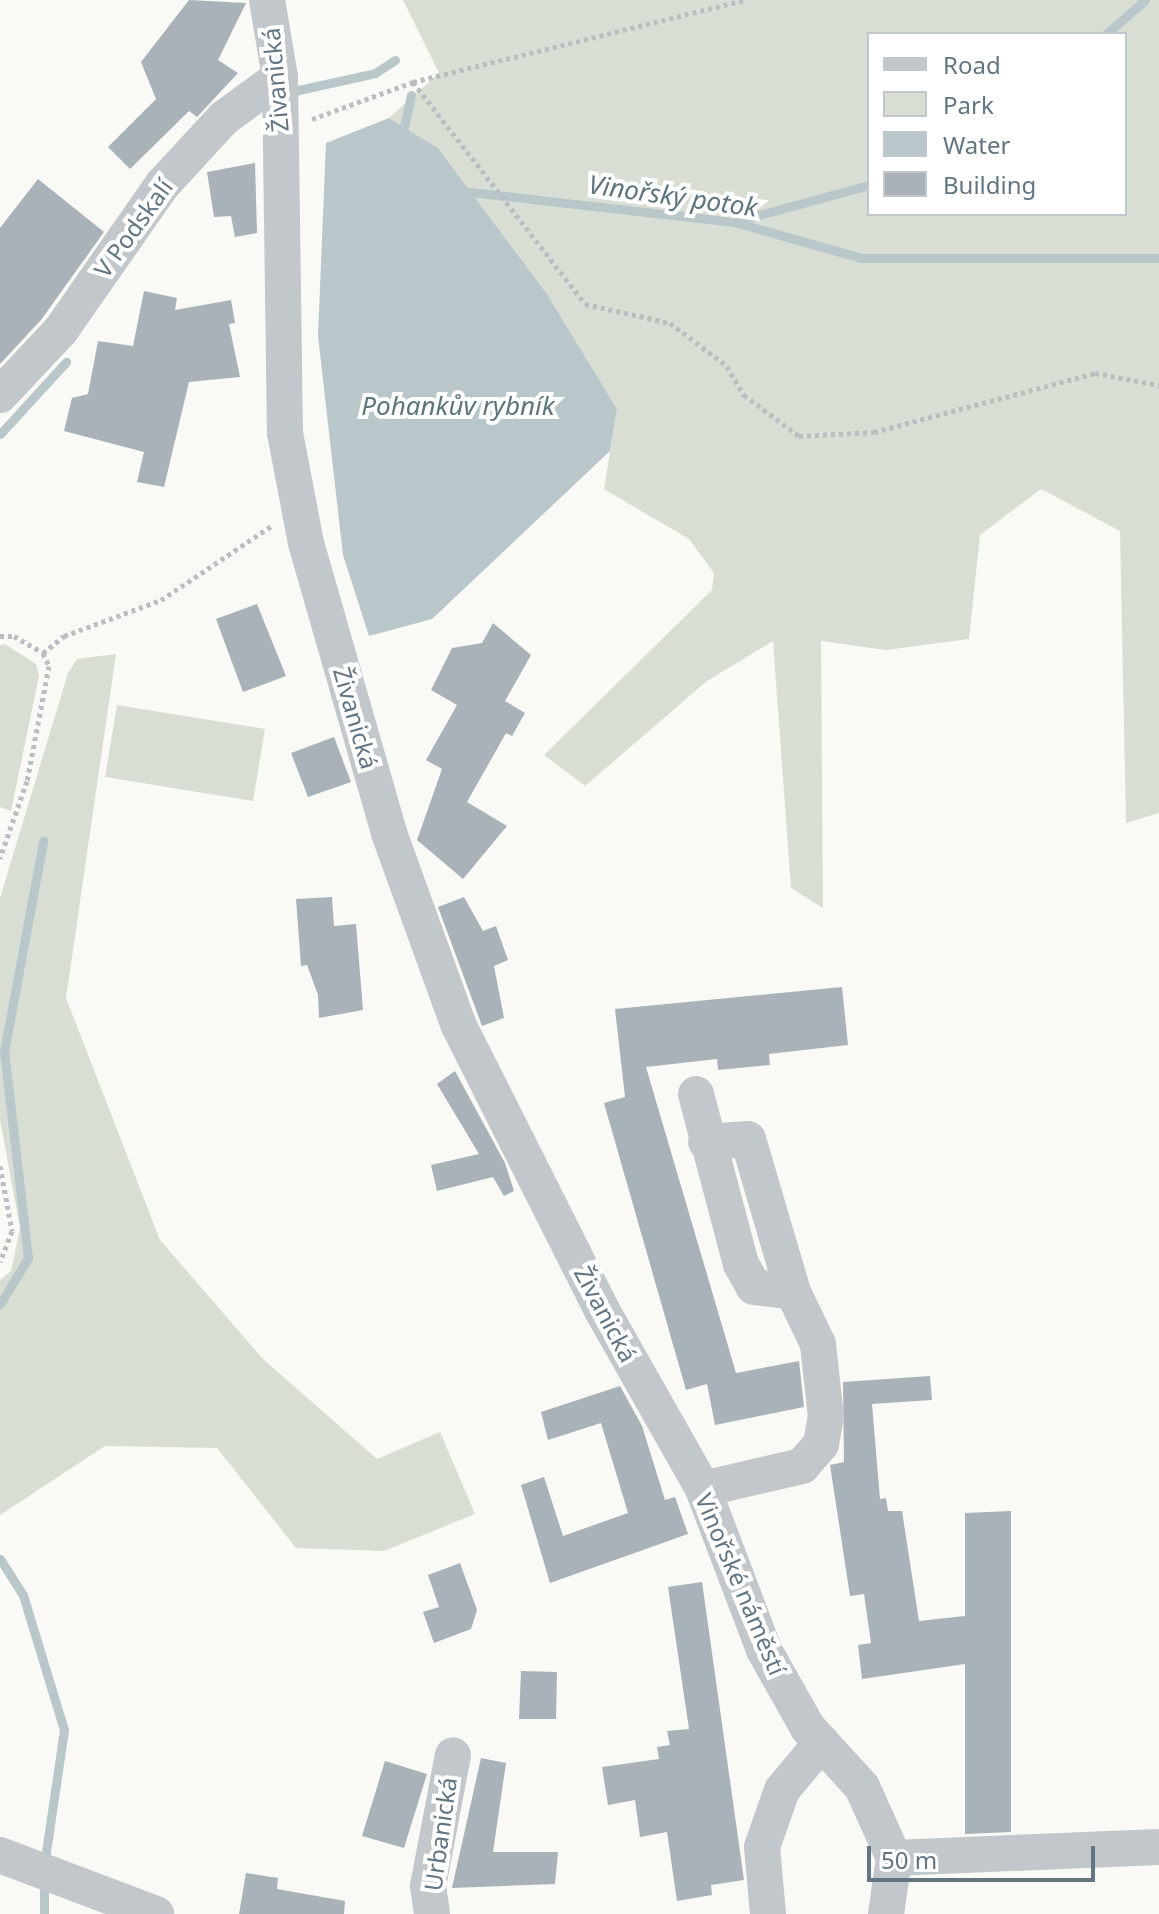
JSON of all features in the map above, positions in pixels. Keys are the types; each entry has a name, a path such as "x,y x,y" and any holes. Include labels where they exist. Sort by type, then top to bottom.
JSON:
{"street":[{"name":"Živanická","path":"267,0 280,77 285,433 299,505 389,833 459,1026 644,1385"},
{"name":"V Podskalí","path":"0,395 61,330 163,184 224,118 280,77"},
{"path":"696,1094 706,1142 748,1139 793,1292 818,1344 826,1417 821,1444 802,1466 703,1489"},
{"name":"Vinořské náměstí","path":"644,1385 703,1489 764,1650 822,1742 862,1787 894,1858"},
{"path":"768,1914 762,1847 782,1790 822,1742"},
{"name":"Urbanická","path":"432,1914 428,1886 453,1755"},
{"path":"886,1914 894,1858 1159,1847"},
{"path":"12,1861 156,1914"}],"path":[{"path":"281,130 413,82 745,0"},
{"path":"413,82 517,211 585,304 670,323 727,366 744,395 799,436 874,432 1095,373 1159,385"},
{"path":"43,653 64,636 161,600 299,505"},
{"path":"0,636 14,636 43,653 49,666 45,701 27,781 0,858"},
{"path":"0,1166 12,1231 0,1262"}],"green space":[{"path":"403,0 1159,0 1159,813 1126,823 1120,531 1041,489 980,535 969,639 886,650 821,641 823,908 791,888 773,641 707,681 585,786 544,755 712,590 714,573 689,539 604,489 617,409 547,294 438,148 389,118 439,73"},
{"path":"5,644 36,664 39,676 11,811 0,807 0,645"},
{"path":"116,654 66,998 160,1240 263,1359 377,1459 440,1432 475,1514 384,1551 296,1548 217,1448 105,1446 0,1515 0,1280 11,1271 20,1228 0,1120 0,898 68,673 77,659"},
{"path":"117,705 265,729 253,801 105,777"}],"water":[{"name":"Pohankův rybník","path":"389,118 438,148 547,294 617,409 610,451 432,619 369,636 343,555 318,336 326,143"}],"building":[{"path":"189,0 246,3 218,60 238,73 197,117 189,111 130,169 108,147 156,99 141,62"},
{"path":"255,163 257,233 235,237 231,216 214,217 207,172"},
{"path":"38,179 104,232 41,320 0,364 0,228"},
{"path":"144,291 177,298 175,310 231,300 235,323 229,324 240,377 189,382 164,487 137,482 144,452 64,431 72,398 88,394 98,341 133,346"},
{"path":"257,604 286,676 243,692 216,619"},
{"path":"493,623 531,655 505,701 525,713 512,736 506,733 467,802 507,826 463,879 417,840 442,769 426,760 457,705 431,690 452,648 482,643"},
{"path":"334,737 351,782 308,797 291,753"},
{"path":"332,897 334,926 356,924 363,1010 319,1018 318,995 307,965 301,966 296,899"},
{"path":"464,897 483,931 496,926 508,960 494,966 504,1018 482,1026 438,907"},
{"path":"842,987 848,1045 769,1054 770,1065 718,1070 717,1059 646,1067 736,1373 799,1361 804,1407 715,1425 707,1384 686,1390 604,1103 625,1097 615,1009"},
{"path":"455,1071 505,1163 514,1191 504,1196 493,1177 437,1191 431,1165 479,1154 437,1084"},
{"path":"930,1376 932,1400 872,1404 880,1499 886,1498 888,1511 902,1511 919,1621 965,1616 965,1513 1011,1511 1011,1832 965,1834 965,1664 862,1679 858,1645 871,1643 864,1594 850,1596 830,1465 844,1462 843,1382"},
{"path":"620,1386 642,1426 665,1500 675,1497 688,1534 550,1583 521,1485 544,1477 563,1536 628,1513 601,1423 548,1440 541,1412"},
{"path":"460,1563 477,1610 471,1629 434,1643 423,1612 439,1607 428,1575"},
{"path":"702,1582 744,1880 711,1885 712,1895 677,1901 667,1832 640,1837 635,1800 608,1805 602,1767 659,1759 657,1747 670,1745 667,1731 689,1729 668,1587"},
{"path":"521,1671 557,1672 556,1719 519,1719"},
{"path":"481,1758 506,1763 493,1852 558,1852 555,1884 452,1888"},
{"path":"385,1761 427,1774 404,1848 362,1836"},
{"path":"246,1873 278,1878 277,1889 345,1901 344,1914 239,1914"}],"waterway":[{"path":"1108,32 1145,0"},
{"name":"Vinořský potok","path":"294,91 375,73 395,60"},
{"name":"Vinořský potok","path":"402,136 411,95"},
{"path":"737,221 867,186"},
{"name":"Vinořský potok","path":"461,191 734,222 861,258 1159,258"},
{"name":"Vinořský potok","path":"0,434 66,362"},
{"path":"0,1304 28,1258 4,1052 43,841"},
{"name":"Vinořský potok","path":"0,1559 23,1595 64,1730 44,1865"},
{"name":"Vinořský potok","path":"44,1880 44,1914"}]}
